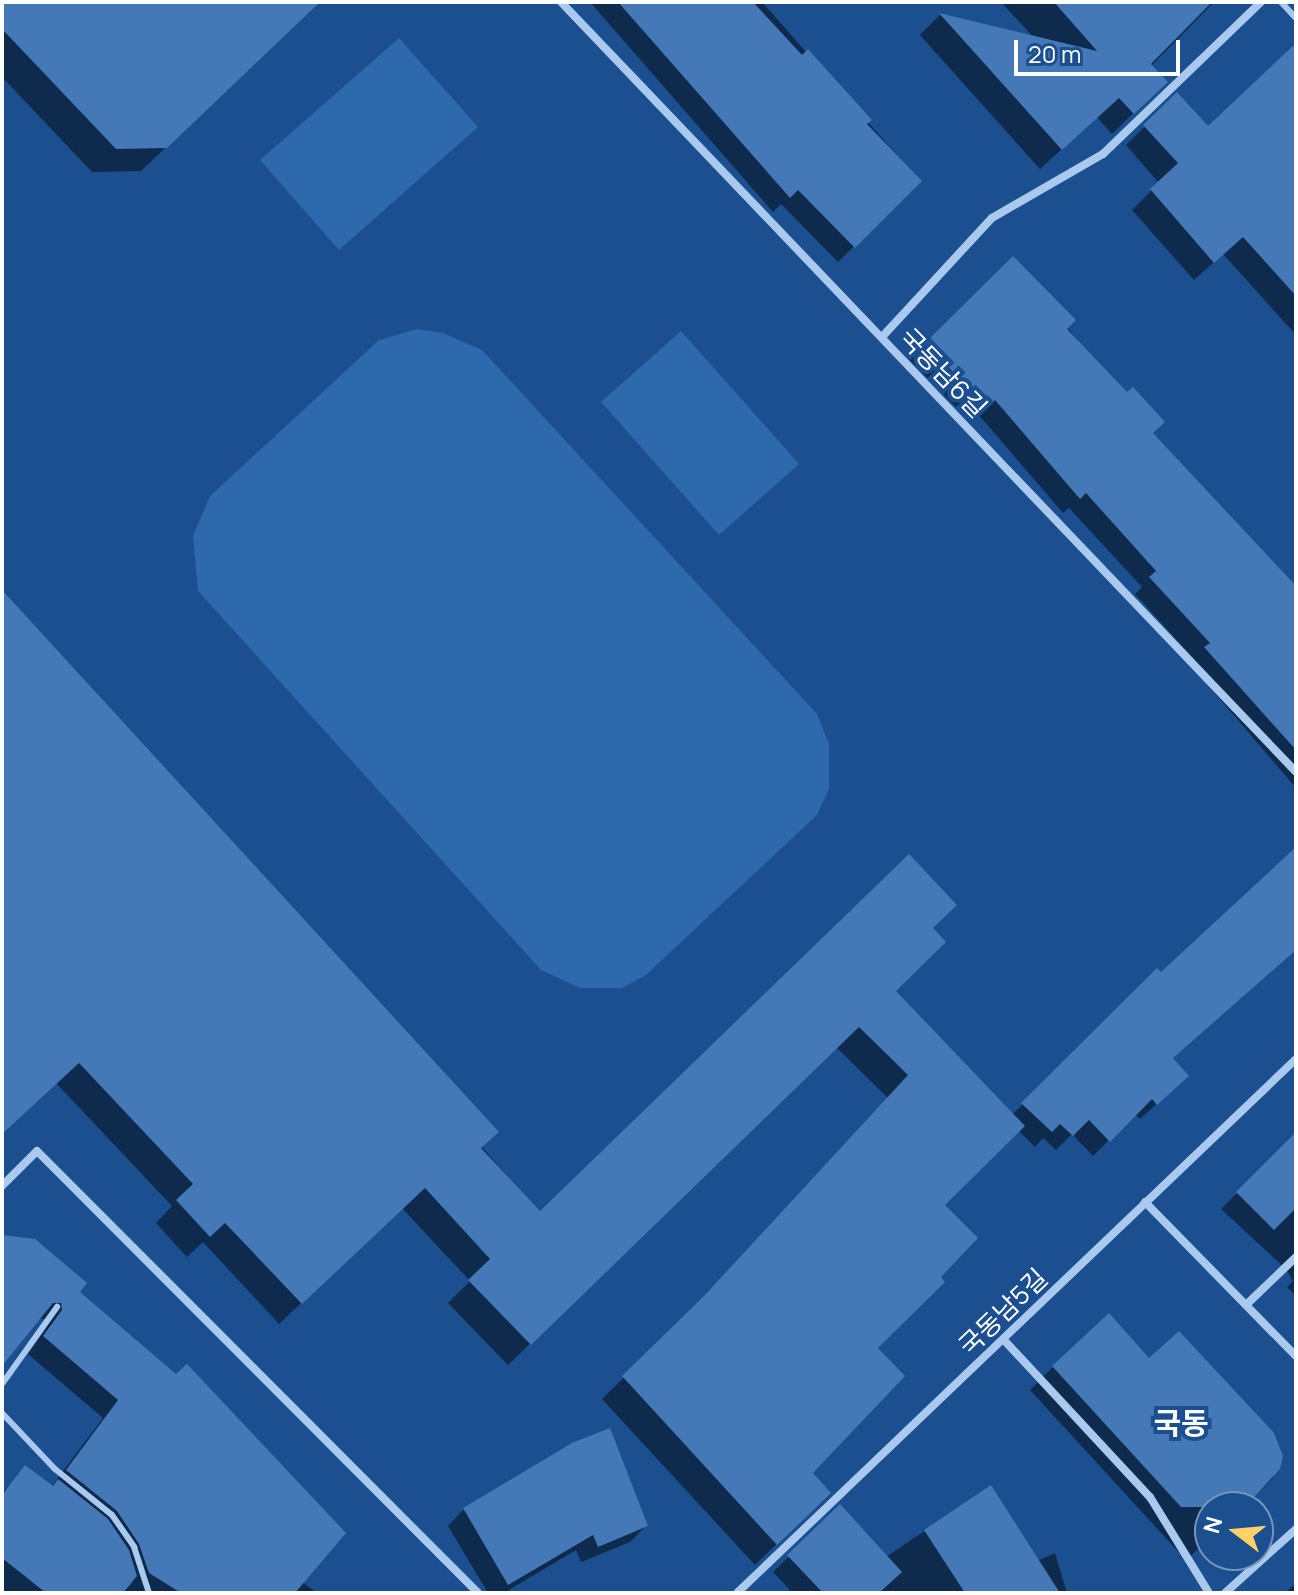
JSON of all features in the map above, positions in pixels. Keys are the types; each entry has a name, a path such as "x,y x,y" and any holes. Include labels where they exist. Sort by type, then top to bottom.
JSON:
{"street":[{"name":"국동남6길","path":"561,2 1296,772"},
{"path":"882,337 992,218 1103,154 1261,2"},
{"name":"국동남5길","path":"737,1593 1296,1059"},
{"path":"2,1186 37,1151 478,1593"},
{"path":"1145,1202 1296,1356"},
{"path":"1246,1305 1296,1257"},
{"path":"1003,1339 1150,1497 1209,1593"},
{"path":"1225,1593 1296,1529"}],"lane":[{"path":"1281,2 1296,18"},
{"path":"2,1384 57,1307"},
{"path":"2,1413 55,1469 112,1515 134,1547 149,1593"}],"shaded area":[{"path":"399,38 478,127 339,250 260,160"},
{"path":"417,329 443,333 482,350 817,714 829,744 829,789 817,815 646,975 622,988 580,988 541,970 198,591 193,536 210,496 379,340"},
{"path":"681,331 799,464 719,535 601,402"}],"building":[{"path":"2,2 320,2 167,148 116,149 2,29"},
{"path":"618,2 753,2 802,55 808,49 872,120 867,124 922,181 855,248 798,190 790,198"},
{"path":"1054,2 1212,2 1151,64 1168,82 1134,114 1119,98 1062,150 939,13 1097,51"},
{"path":"1296,43 1296,296 1243,237 1214,263 1150,189 1178,163 1143,125 1177,92 1208,126"},
{"path":"1013,256 1076,320 1067,329 1127,392 1133,387 1165,422 1153,433 1296,586 1296,750 1204,647 1210,643 1149,577 1156,571 1086,493 1080,499 995,400 987,407 925,343"},
{"path":"2,590 499,1132 481,1148 540,1211 909,854 957,905 933,928 946,942 896,991 1025,1126 945,1205 978,1238 941,1277 945,1282 878,1348 905,1376 813,1473 831,1493 777,1545 622,1376 704,1296 908,1075 859,1027 531,1345 468,1280 490,1259 425,1188 302,1304 225,1223 210,1237 176,1200 193,1184 79,1063 2,1134"},
{"path":"1296,847 1296,950 1173,1058 1189,1076 1157,1105 1152,1099 1110,1142 1089,1120 1073,1136 1060,1124 1052,1132 1021,1103 1157,968 1161,972"},
{"path":"1296,1132 1296,1208 1274,1230 1236,1192"},
{"path":"2,1235 35,1239 87,1283 80,1292 176,1374 187,1364 346,1533 295,1593 181,1593 149,1573 139,1544 117,1511 66,1470 118,1400 43,1336 62,1310 61,1303 53,1303 2,1366"},
{"path":"1109,1313 1149,1358 1179,1331 1274,1433 1283,1456 1280,1469 1260,1491 1194,1491 1194,1507 1181,1507 1052,1366"},
{"path":"610,1428 648,1526 598,1547 593,1535 508,1585 463,1508 572,1443"},
{"path":"25,1465 53,1486 58,1479 108,1519 129,1550 137,1576 123,1593 46,1593 2,1558 2,1495"},
{"path":"991,1485 1060,1593 965,1593 924,1530"},
{"path":"840,1504 902,1572 879,1593 823,1593 787,1555"}],"district":[{"name":"국동","path":"1181,1423"}]}
